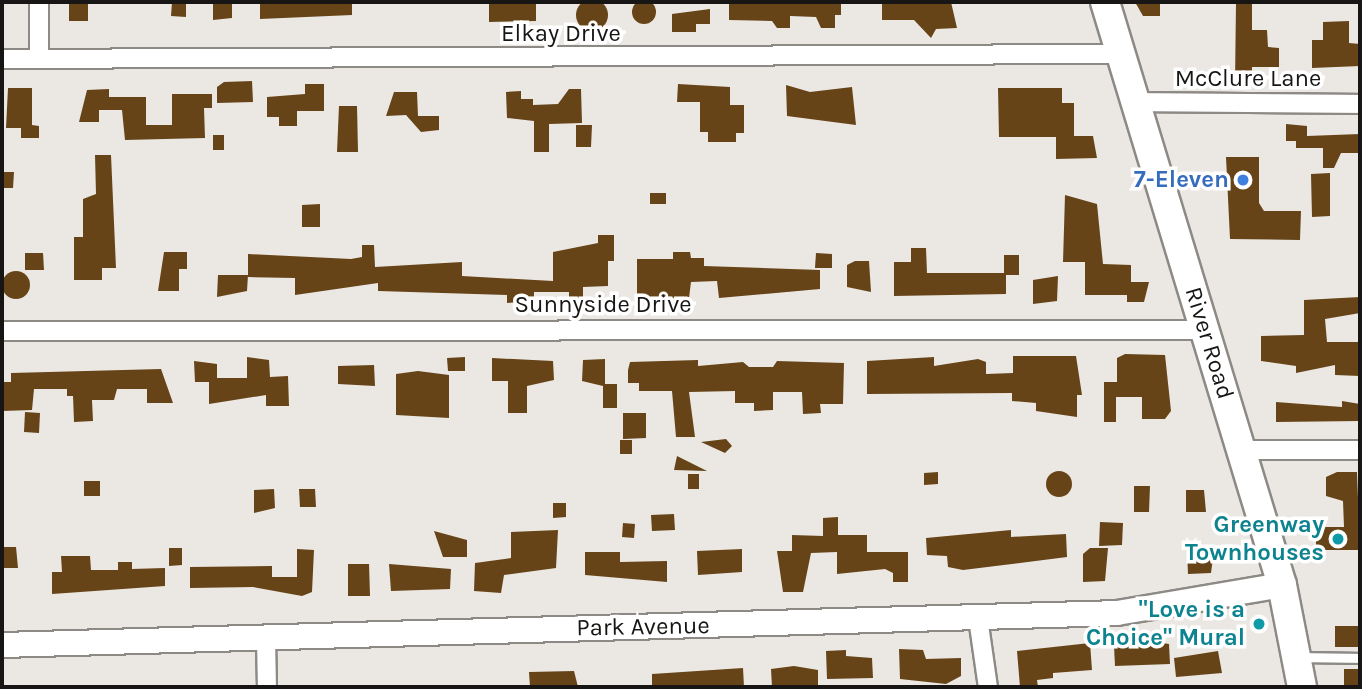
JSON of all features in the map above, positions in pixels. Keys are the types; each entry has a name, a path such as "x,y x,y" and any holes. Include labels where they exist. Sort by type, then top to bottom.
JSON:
{"main road":[{"name":"River Road","path":"1105,2 1282,585 1302,687"}],"street":[{"path":"39,2 39,59"},
{"name":"Elkay Drive","path":"2,59 1121,54"},
{"name":"McClure Lane","path":"1136,102 1360,104"},
{"name":"Sunnyside Drive","path":"2,331 1205,330"},
{"path":"1241,450 1360,450"},
{"name":"Park Avenue","path":"2,645 1116,613 1282,585"},
{"path":"978,618 988,687"},
{"path":"266,637 267,687"}],"lane":[{"path":"1296,657 1360,658"}],"building":[{"path":"592,-1 603,4 608,15 603,26 592,31 581,26 576,15 581,4"},
{"path":"644,0 653,3 656,12 653,21 644,24 635,21 632,12 635,3"},
{"path":"69,2 88,2 88,21 69,21"},
{"path":"172,2 186,2 186,17 171,16"},
{"path":"213,2 232,2 232,18 213,20"},
{"path":"260,2 352,2 352,15 260,19"},
{"path":"489,2 536,4 536,21 489,22"},
{"path":"729,2 841,2 841,15 835,15 835,28 821,28 816,17 790,16 790,28 777,28 772,21 729,20"},
{"path":"882,2 951,2 957,28 936,29 931,38 914,20 882,20"},
{"path":"1135,2 1160,2 1160,16 1143,16"},
{"path":"1236,2 1252,2 1252,30 1267,30 1268,47 1279,48 1279,67 1252,67 1252,84 1235,84"},
{"path":"710,9 710,24 696,24 696,32 672,32 672,14"},
{"path":"1349,21 1349,43 1360,44 1360,66 1312,68 1312,40 1323,40 1323,22"},
{"path":"252,81 253,102 217,103 217,87 224,82"},
{"path":"305,84 324,84 324,111 297,111 297,126 279,126 279,117 267,117 267,97 305,94"},
{"path":"678,84 730,87 730,105 744,105 744,133 736,133 736,142 708,142 708,132 700,132 700,102 677,102"},
{"path":"786,85 810,92 852,87 856,125 787,116"},
{"path":"8,88 32,88 32,125 39,126 39,138 21,138 21,128 6,128"},
{"path":"998,88 1062,88 1062,103 1074,103 1074,136 1093,136 1097,158 1056,159 1056,137 999,137"},
{"path":"109,89 109,97 146,97 146,125 172,125 172,94 212,94 212,108 204,108 205,138 125,140 122,110 99,110 99,122 79,122 87,90"},
{"path":"569,89 581,89 582,123 549,124 549,152 534,152 534,121 507,118 506,92 521,91 521,99 533,99 533,105 558,104"},
{"path":"394,92 417,92 418,116 439,116 439,130 421,132 406,115 386,116"},
{"path":"339,106 357,106 358,152 337,152"},
{"path":"1286,124 1307,126 1307,136 1360,134 1360,153 1341,153 1334,168 1323,168 1323,148 1296,148 1296,141 1286,141"},
{"path":"576,125 592,125 591,147 576,147"},
{"path":"213,135 224,135 224,150 213,150"},
{"path":"95,155 111,155 116,268 102,268 102,280 74,280 74,237 83,237 83,199 96,194"},
{"path":"1226,157 1259,157 1259,203 1264,211 1301,211 1300,240 1230,239"},
{"path":"2,172 14,172 13,188 2,188"},
{"path":"1330,173 1330,216 1312,217 1311,174"},
{"path":"650,193 666,193 666,204 650,204"},
{"path":"1065,195 1097,204 1103,264 1131,265 1131,282 1149,282 1144,302 1127,302 1127,295 1085,295 1085,262 1063,262"},
{"path":"320,204 320,227 302,227 302,205"},
{"path":"598,235 614,235 614,261 608,261 608,286 583,287 583,309 569,309 569,292 534,292 534,300 507,303 507,295 378,291 378,283 295,295 295,278 248,277 248,254 351,259 362,257 362,245 374,245 375,267 462,262 462,276 553,281 553,252 598,243"},
{"path":"911,248 926,248 927,273 1004,273 1004,255 1019,255 1019,275 1006,275 1006,294 894,296 894,262 911,262"},
{"path":"164,252 187,252 187,269 179,269 179,291 158,291"},
{"path":"673,252 690,252 691,258 704,258 704,266 820,270 820,289 719,298 717,281 691,282 689,298 637,299 637,259 673,259"},
{"path":"25,253 43,253 44,270 25,270"},
{"path":"816,253 832,254 832,268 815,268"},
{"path":"855,261 869,261 871,292 847,287 847,265"},
{"path":"16,271 26,275 30,285 26,295 16,299 6,295 2,285 6,275"},
{"path":"218,275 248,275 247,291 217,297"},
{"path":"1058,276 1057,301 1033,304 1033,280"},
{"path":"1360,297 1360,313 1325,319 1327,342 1360,342 1360,376 1335,375 1335,365 1296,373 1296,366 1261,361 1261,336 1304,335 1304,300"},
{"path":"1125,354 1165,355 1171,411 1165,419 1142,419 1142,397 1116,397 1116,422 1104,422 1104,382 1117,382 1117,358"},
{"path":"1013,356 1076,356 1082,395 1077,395 1077,417 1036,411 1036,403 1012,401 1012,393 867,394 867,361 934,357 934,366 978,359 986,362 986,374 1013,373"},
{"path":"247,357 269,360 270,377 288,376 289,406 266,406 266,395 209,404 209,382 195,382 194,361 217,364 217,378 247,378"},
{"path":"465,357 465,371 448,371 447,358"},
{"path":"492,358 553,361 554,380 527,386 527,413 508,413 508,381 492,381"},
{"path":"605,359 605,384 617,384 617,408 603,408 603,386 582,381 583,360"},
{"path":"698,360 698,366 743,362 749,367 773,367 777,361 844,363 843,404 820,404 821,413 803,414 802,392 773,392 773,410 754,411 754,403 735,403 735,391 689,392 695,437 676,437 672,391 639,391 639,383 628,383 630,362"},
{"path":"374,365 375,386 338,384 338,366"},
{"path":"161,369 173,403 147,403 147,389 117,389 114,400 92,400 93,421 74,422 73,396 67,396 67,389 34,389 32,410 2,411 2,382 11,382 11,373"},
{"path":"418,371 449,375 449,418 396,415 396,374"},
{"path":"1342,401 1360,404 1360,421 1276,422 1276,402 1342,407"},
{"path":"25,412 40,413 39,433 24,432"},
{"path":"623,413 646,413 646,438 623,439"},
{"path":"726,439 732,446 725,453 701,442"},
{"path":"620,440 632,440 632,454 620,454"},
{"path":"677,456 707,471 674,470"},
{"path":"1059,471 1068,475 1072,484 1068,493 1059,497 1050,493 1046,484 1050,475"},
{"path":"938,472 938,484 924,485 924,473"},
{"path":"1337,472 1357,472 1360,550 1316,550 1316,527 1344,527 1343,501 1326,496 1326,477"},
{"path":"688,474 699,474 699,489 688,489"},
{"path":"84,481 100,481 100,496 84,496"},
{"path":"1134,486 1150,486 1149,512 1134,512"},
{"path":"274,489 275,508 254,513 254,490"},
{"path":"299,489 315,489 316,507 300,507"},
{"path":"1186,490 1204,490 1206,512 1186,512"},
{"path":"553,503 566,503 566,517 553,518"},
{"path":"674,514 675,530 652,531 651,515"},
{"path":"838,517 838,535 867,535 867,552 908,552 908,582 893,582 893,573 885,569 837,574 837,552 811,553 803,592 783,592 777,551 792,551 792,535 823,536 823,518"},
{"path":"1100,522 1123,523 1122,545 1099,546"},
{"path":"623,523 635,524 634,538 622,537"},
{"path":"558,530 556,568 504,575 501,593 474,591 475,563 511,558 511,532"},
{"path":"1011,530 1011,537 1066,534 1067,557 963,570 948,567 947,556 927,555 926,538"},
{"path":"434,531 467,540 467,557 443,557"},
{"path":"2,547 16,547 18,568 2,568"},
{"path":"169,548 182,548 182,565 169,566"},
{"path":"1090,548 1108,548 1105,581 1083,582 1083,554"},
{"path":"297,549 314,550 312,592 302,596 253,587 190,588 190,567 272,566 272,577 297,577"},
{"path":"742,549 742,572 698,575 697,551"},
{"path":"1187,550 1214,550 1211,573 1188,574"},
{"path":"585,552 620,552 620,562 667,561 667,582 585,575"},
{"path":"61,556 90,556 91,570 118,570 118,562 132,562 132,569 165,568 165,586 52,594 52,572 62,572"},
{"path":"348,564 369,564 370,596 348,596"},
{"path":"389,564 451,569 450,589 391,591"},
{"path":"1335,626 1360,626 1360,647 1335,647"},
{"path":"1150,641 1169,644 1170,664 1115,666 1114,646"},
{"path":"1090,643 1092,670 1053,673 1053,678 1037,680 1038,687 1020,687 1017,651"},
{"path":"899,649 923,650 926,659 961,658 961,676 946,684 900,679"},
{"path":"846,650 846,656 872,658 873,678 827,679 826,651"},
{"path":"1218,651 1222,673 1176,677 1174,658"},
{"path":"794,666 818,670 818,687 772,687 771,669"},
{"path":"743,668 744,687 652,687 652,674"},
{"path":"1344,669 1360,669 1360,687 1344,687"},
{"path":"574,671 578,687 530,687 529,672"}],"place":[{"name":"7-Eleven","path":"1243,180"},
{"name":"Greenway Townhouses","path":"1338,539"},
{"name":"\"Love is a Choice\" Mural","path":"1259,624"}]}
